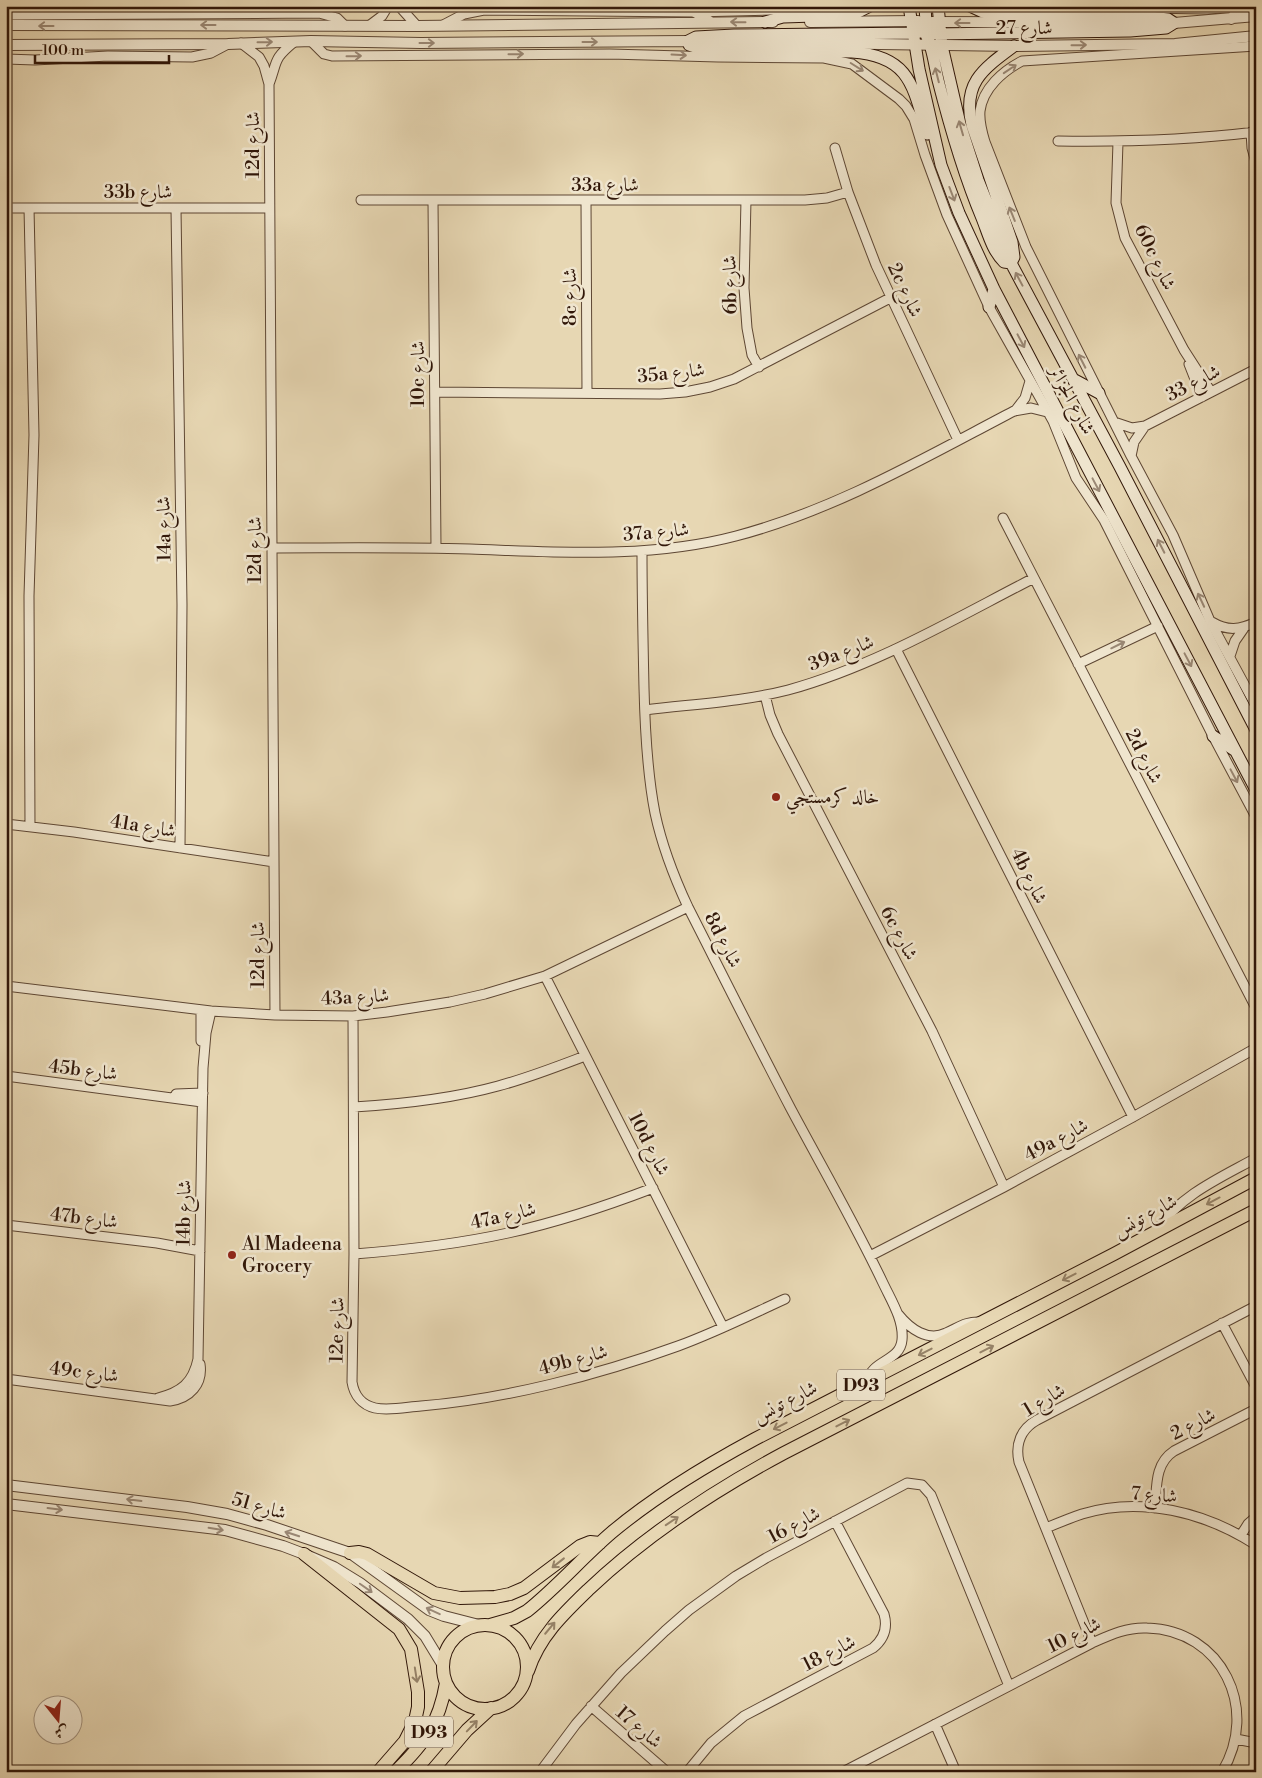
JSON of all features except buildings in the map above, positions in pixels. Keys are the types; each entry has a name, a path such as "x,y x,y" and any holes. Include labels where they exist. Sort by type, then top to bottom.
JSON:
{"main road":[{"path":"765,22 783,17 846,15 856,13 870,6"},
{"name":"شارع الجزائر","path":"908,6 914,45 941,165 959,214 994,289 1256,790"},
{"path":"925,6 950,126 967,184 994,249 1004,262 1011,263 1014,257 1012,242 972,125 969,105 973,87 982,72 1014,46"},
{"path":"914,45 930,32 938,6"},
{"path":"941,165 931,149 910,82 898,67 876,55 852,52 701,48 689,45 688,41 696,37 734,35 1130,31 1166,28 1174,23 1168,19 1149,17 993,14 982,12 970,6"},
{"path":"910,20 930,32 942,46"},
{"name":"شارع الجزائر","path":"942,46 953,100 968,151 1011,263 1120,467 1256,730"},
{"path":"990,307 994,289"},
{"path":"1073,379 1099,393"},
{"path":"1213,736 1235,751"},
{"name":"شارع تونس","path":"485,1625 514,1618 527,1611 600,1543 637,1512 711,1464 755,1439 1256,1178"},
{"name":"D93","path":"528,1671 534,1652 544,1636 577,1600 642,1543 694,1506 784,1453 1256,1210"},
{"path":"350,1553 359,1552 367,1554 434,1593 460,1598 486,1597 502,1596 517,1592 580,1546 590,1542 600,1543"},
{"path":"304,1554 399,1629 412,1650 418,1692 418,1707 415,1721 405,1741 378,1772"},
{"path":"485,1625 502,1628 514,1635 522,1645 527,1658 528,1671 524,1684 516,1696 504,1704 491,1708 480,1708 469,1706 452,1692 446,1683 442,1664 446,1651 460,1633 469,1628 485,1625"},
{"name":"D93","path":"394,1772 415,1752 429,1733 440,1710 446,1683"},
{"name":"D93","path":"431,1772 467,1730 491,1708"}],"street":[{"path":"370,25 382,16 388,6"},
{"path":"399,6 417,26"},
{"path":"443,25 464,14 484,10 695,12 832,6"},
{"path":"1012,6 1207,9 1256,6"},
{"path":"1231,19 1241,7"},
{"path":"695,12 710,21"},
{"path":"6,15 319,14 337,18 345,26"},
{"path":"1174,23 1256,16"},
{"path":"6,25 417,26 910,20"},
{"name":"شارع 27","path":"942,46 1148,45 1256,36"},
{"path":"6,45 228,44 311,41 421,43 688,41 914,45"},
{"path":"311,41 324,54 332,56 628,54 824,58 852,64 899,99 911,113 947,215 990,307 1047,412 1076,478 1104,520 1256,817"},
{"name":"12d شارع","path":"269,84 276,59 294,42"},
{"name":"12d شارع","path":"242,43 259,57 264,66 269,84 275,1015"},
{"path":"6,59 35,60 108,56 192,57 210,53 228,44"},
{"path":"1148,45 1162,52"},
{"path":"1256,46 1022,61 996,79 989,89 980,111 980,125 985,142 1026,248 1173,536 1210,621 1256,706"},
{"path":"1058,141 1179,140 1253,132 1252,148 1256,162"},
{"name":"60c شارع","path":"1118,142 1116,203 1121,226 1130,248 1184,350 1210,392"},
{"name":"2c شارع","path":"836,148 848,192 869,248 890,298 958,440"},
{"name":"33a شارع","path":"361,200 805,200 827,198 848,192"},
{"name":"6b شارع","path":"746,200 744,288 747,328 752,355 759,367"},
{"name":"10c شارع","path":"433,201 436,548"},
{"name":"8c شارع","path":"586,201 587,393"},
{"name":"33b شارع","path":"6,208 269,208"},
{"path":"29,208 34,435 29,596 30,826"},
{"name":"14a شارع","path":"176,209 182,604 180,848"},
{"name":"35a شارع","path":"435,392 660,394 710,387 734,379 759,367 890,298"},
{"name":"60c شارع","path":"1184,350 1202,397"},
{"name":"شارع 33","path":"1145,426 1256,369"},
{"name":"37a شارع","path":"1014,411 1025,398 1030,381"},
{"name":"37a شارع","path":"272,548 436,548 570,552 662,550 694,545 734,537 807,514 853,494 1014,411 1031,408 1047,412"},
{"path":"1114,422 1132,428 1145,426"},
{"path":"1131,456 1134,442 1145,426"},
{"name":"2d شارع","path":"1003,518 1256,1008"},
{"name":"8d شارع","path":"642,551 642,618 647,760 656,814 669,862 688,907 777,1081 870,1256 895,1310 902,1329 900,1348 890,1360 872,1370 868,1381"},
{"name":"39a شارع","path":"645,710 717,703 765,695 833,675 896,649 1034,578"},
{"path":"1210,621 1226,628 1244,628 1256,622"},
{"path":"1078,664 1158,626"},
{"path":"1230,656 1235,641 1244,628"},
{"name":"4b شارع","path":"896,649 1133,1118"},
{"name":"6c شارع","path":"765,695 776,729 932,1032 1004,1187"},
{"name":"41a شارع","path":"6,824 274,862"},
{"name":"43a شارع","path":"6,986 211,1011 275,1015 353,1016 450,1002 545,976 688,907"},
{"name":"10d شارع","path":"545,976 723,1327"},
{"name":"14b شارع","path":"201,1010 203,1068"},
{"name":"14b شارع","path":"186,1391 198,1359 203,1068 206,1034 211,1011"},
{"name":"12e شارع","path":"353,1016 354,1254 352,1382 354,1392 361,1401"},
{"name":"49a شارع","path":"870,1256 1133,1118 1256,1048"},
{"path":"354,1107 402,1104 451,1097 545,1072 585,1056"},
{"name":"45b شارع","path":"6,1076 156,1096 203,1097"},
{"path":"1156,1231 1166,1217 1190,1196 1256,1158"},
{"name":"47a شارع","path":"354,1254 458,1243 509,1233 560,1220 653,1188"},
{"name":"47b شارع","path":"6,1225 157,1244 200,1247"},
{"name":"49b شارع","path":"361,1401 375,1408 387,1408 437,1404 518,1391 679,1346 785,1299"},
{"name":"شارع 1","path":"1092,1643 1018,1457 1019,1440 1026,1428 1037,1420 1256,1306"},
{"name":"8d شارع","path":"895,1310 912,1328 931,1336 946,1333 970,1322 982,1322"},
{"path":"1222,1323 1256,1387"},
{"name":"49c شارع","path":"6,1379 158,1398 186,1391"},
{"name":"شارع 2","path":"1155,1508 1159,1469 1165,1458 1174,1451 1256,1409"},
{"name":"شارع 16","path":"540,1772 591,1706 642,1652 665,1630 710,1594 766,1558 902,1485 913,1483 926,1488 931,1495 1009,1686"},
{"name":"شارع 51","path":"6,1485 207,1510 268,1525 350,1553 428,1610 444,1616 485,1625"},
{"name":"شارع 51","path":"6,1504 215,1528 283,1546 334,1567 360,1583 415,1624 425,1636 442,1664"},
{"name":"شارع 7","path":"1046,1528 1083,1514 1101,1510 1155,1508 1194,1515 1209,1520 1256,1545"},
{"path":"1240,1535 1256,1517"},
{"name":"شارع 18","path":"686,1772 711,1743 744,1716 873,1648 881,1640 886,1629 884,1614 835,1521"},
{"name":"شارع 10","path":"843,1772 1092,1643 1123,1630 1145,1628 1172,1632 1197,1643 1217,1662 1231,1685 1237,1712 1236,1739 1229,1760 1222,1772"},
{"name":"شارع 17","path":"591,1706 667,1772"},
{"path":"936,1724 956,1772"},
{"path":"1236,1739 1256,1743"}],"place":[{"name":"خالد كرمستجي","path":"776,797"},
{"name":"Al Madeena Grocery","path":"232,1255"}]}
